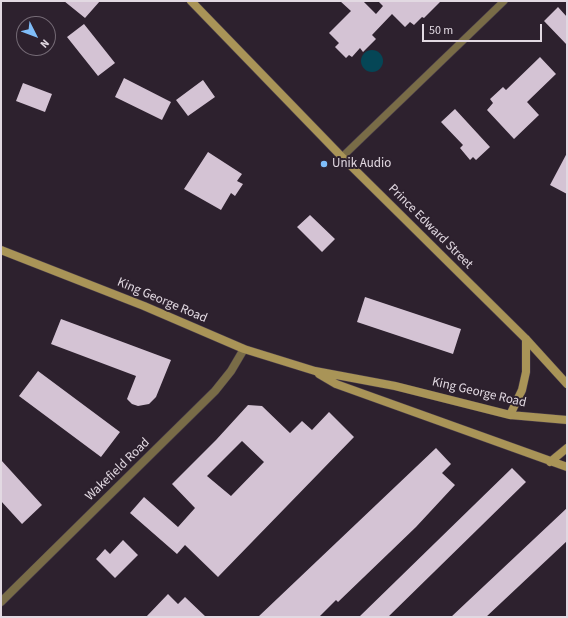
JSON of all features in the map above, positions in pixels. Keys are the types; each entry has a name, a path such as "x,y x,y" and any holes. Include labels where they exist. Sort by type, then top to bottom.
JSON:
{"main road":[{"name":"Prince Edward Street","path":"191,1 342,157 526,339 567,384"},
{"name":"King George Road","path":"1,250 144,306 244,349 316,371 395,386 510,415 567,420"},
{"path":"510,415 522,390 526,372 526,339"},
{"name":"King George Road","path":"316,371 336,384 567,467"},
{"path":"550,462 567,448"}],"street":[{"name":"Wakefield Road","path":"1,602 215,391 232,371 244,349"}],"lane":[{"path":"342,157 504,1"}],"water":[{"path":"372,50 380,53 383,61 380,69 372,72 364,69 361,61 364,53"}],"building":[{"path":"64,1 100,1 85,18"},
{"path":"340,1 363,1 376,14 383,6 378,1 441,1 424,18 422,17 414,25 410,22 405,27 392,14 372,35 376,39 363,52 360,48 352,57 349,55 346,58 335,47 339,43 329,33 351,11"},
{"path":"558,7 567,17 567,45 544,21"},
{"path":"84,24 115,63 98,76 67,37"},
{"path":"540,57 556,74 527,102 539,115 514,139 487,110 493,103 490,99 503,87 506,90"},
{"path":"124,78 171,102 162,120 115,97"},
{"path":"203,80 215,97 188,116 176,100"},
{"path":"23,83 52,94 45,112 16,101"},
{"path":"455,109 490,147 476,160 473,157 470,160 460,148 463,145 441,122"},
{"path":"208,152 242,174 237,181 243,184 235,196 231,193 221,210 184,189"},
{"path":"567,153 567,194 550,185"},
{"path":"310,215 335,239 322,252 297,227"},
{"path":"365,297 461,329 453,354 357,322"},
{"path":"61,319 171,360 156,397 149,404 138,406 132,404 127,399 136,376 51,344"},
{"path":"38,371 120,432 101,457 19,396"},
{"path":"248,405 262,406 290,433 302,421 312,430 329,412 354,437 218,577 185,545 177,554 130,513 144,497 178,527 195,508 172,484 216,440","holes":["242,441 264,462 231,496 207,476"]},
{"path":"436,448 451,464 442,473 455,485 416,527 338,602 336,600 319,617 258,617"},
{"path":"1,460 42,505 22,524 1,501"},
{"path":"512,468 526,482 388,617 359,617"},
{"path":"567,508 567,541 486,617 451,617"},
{"path":"123,540 138,555 115,578 96,559 105,549 110,554"},
{"path":"168,594 178,604 185,597 206,617 146,617"}],"place":[{"name":"Unik Audio","path":"324,164"}]}
